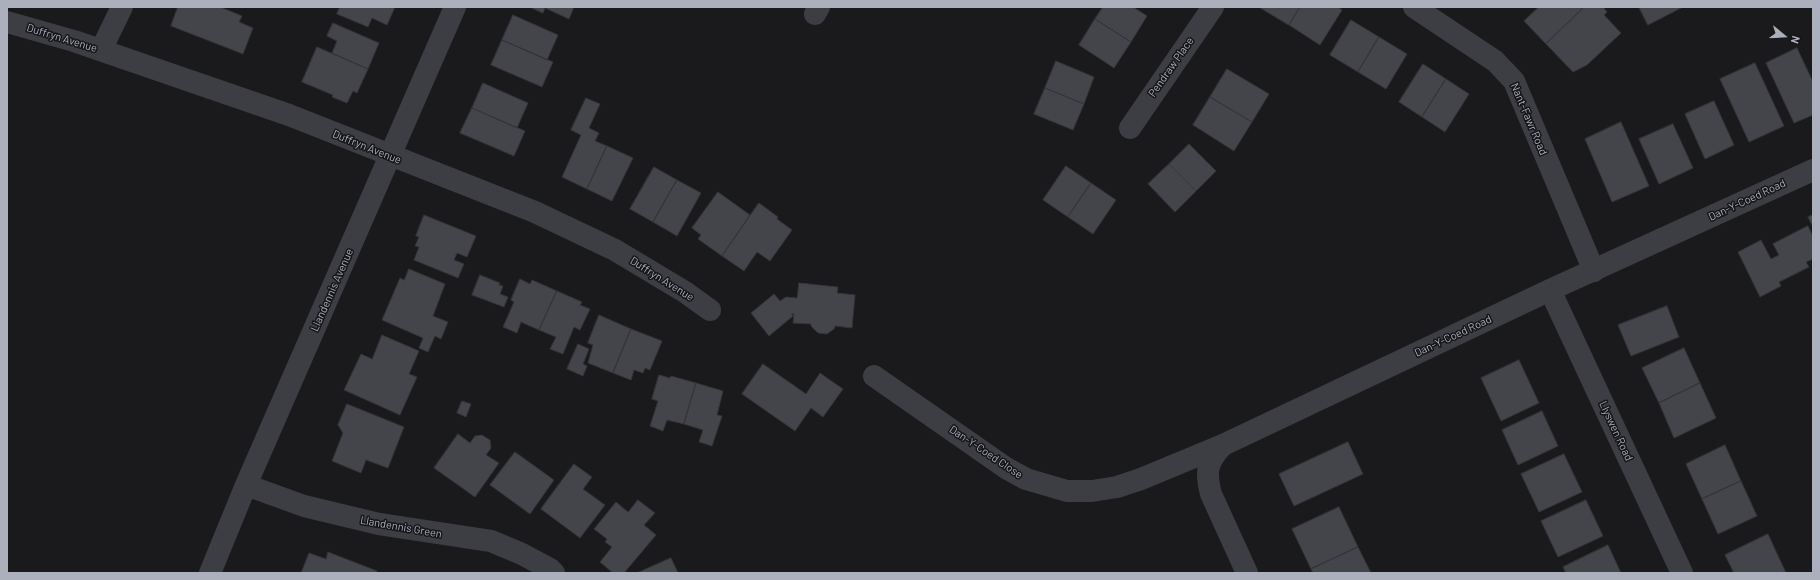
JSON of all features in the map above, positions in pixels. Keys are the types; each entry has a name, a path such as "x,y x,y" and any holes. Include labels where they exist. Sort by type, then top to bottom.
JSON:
{"street":[{"path":"101,50 122,7"},
{"name":"Llandennis Avenue","path":"210,573 246,485 455,7"},
{"name":"Pendraw Place","path":"1130,128 1213,7"},
{"name":"Nant-Fawr Road","path":"1414,7 1495,61 1514,81 1594,271"},
{"name":"Duffryn Avenue","path":"7,22 101,50 289,115 535,212 573,229 621,254 710,310"},
{"name":"Dan-Y-Coed Road","path":"1247,573 1211,494 1208,483 1208,470 1212,457 1223,445 1550,290 1813,170"},
{"name":"Llyswen Road","path":"1550,290 1682,573"},
{"name":"Dan-Y-Coed Close","path":"874,376 1006,468 1026,479 1066,491 1092,491 1117,487 1192,459 1223,445"},
{"name":"Llandennis Green","path":"246,485 304,506 372,522 491,541 522,554 550,569 554,573"}],"building":[{"path":"178,7 220,7 242,16 239,22 253,28 243,54 171,26"},
{"path":"340,7 395,7 387,25 372,18 368,27 337,14"},
{"path":"530,7 574,7 569,19 545,8 543,13"},
{"path":"1103,7 1133,7 1147,16 1131,42 1095,19"},
{"path":"1259,7 1300,7 1289,25"},
{"path":"1300,7 1338,7 1342,10 1320,45 1289,25"},
{"path":"1539,7 1584,7 1546,44 1524,21"},
{"path":"1584,7 1603,7 1607,12 1604,15 1621,33 1587,65 1573,72 1546,44"},
{"path":"1639,7 1683,7 1648,25"},
{"path":"513,15 558,35 547,60 502,40"},
{"path":"1095,19 1131,42 1114,68 1079,45"},
{"path":"1351,20 1379,37 1358,72 1330,55"},
{"path":"333,23 379,43 368,69 332,53 337,41 327,36"},
{"path":"1379,37 1407,54 1386,89 1358,72"},
{"path":"502,40 553,62 542,87 491,65"},
{"path":"317,47 368,69 357,93 353,91 347,103 332,97 333,95 302,82"},
{"path":"1797,48 1813,82 1813,115 1794,123 1766,63"},
{"path":"1056,61 1094,77 1084,104 1045,88"},
{"path":"1755,63 1784,126 1749,142 1720,79"},
{"path":"1423,64 1446,79 1422,117 1399,102"},
{"path":"1227,69 1269,94 1252,122 1210,97"},
{"path":"1446,79 1469,94 1445,132 1422,117"},
{"path":"483,83 528,103 517,128 472,108"},
{"path":"1045,88 1084,104 1073,130 1034,114"},
{"path":"1210,97 1252,122 1234,151 1193,125"},
{"path":"586,98 600,104 589,128 599,133 595,141 607,146 587,189 562,177 581,135 571,130"},
{"path":"1714,101 1734,145 1705,159 1685,114"},
{"path":"472,108 525,131 514,156 460,133"},
{"path":"1621,122 1649,186 1612,202 1585,139"},
{"path":"1673,124 1693,168 1659,184 1639,139"},
{"path":"1189,144 1216,171 1196,191 1169,164"},
{"path":"607,146 633,158 612,201 587,189"},
{"path":"1169,164 1196,191 1175,212 1148,184"},
{"path":"1066,166 1091,183 1068,217 1043,200"},
{"path":"654,167 677,180 653,222 630,209"},
{"path":"677,180 701,193 677,236 653,222"},
{"path":"1091,183 1116,200 1093,234 1068,217"},
{"path":"718,192 750,215 722,256 698,239 701,235 692,228"},
{"path":"759,203 792,230 770,261 757,252 744,271 722,256"},
{"path":"424,215 476,236 467,257 457,253 454,260 464,264 458,278 414,260 419,247 415,246 419,237 416,236"},
{"path":"1813,215 1813,227 1808,217"},
{"path":"1808,226 1813,237 1813,259 1806,262 1809,267 1779,282 1781,286 1760,297 1738,252 1761,240 1771,259 1779,255 1773,244"},
{"path":"409,269 445,284 433,316 448,322 441,339 435,336 428,352 419,348 423,338 382,320 400,278 404,280"},
{"path":"480,275 500,283 499,285 503,286 500,294 508,297 504,307 472,295"},
{"path":"520,279 530,284 532,280 557,291 539,330 521,322 517,333 503,327 514,302 511,300"},
{"path":"799,283 838,287 837,293 855,295 852,328 835,326 834,329 827,334 818,333 811,326 811,324 793,323 794,314 791,314 793,316 769,336 751,313 774,294 780,301 786,297 797,298"},
{"path":"557,291 582,302 580,305 590,309 580,330 574,327 563,354 550,349 556,337 539,330"},
{"path":"1667,306 1679,337 1631,356 1618,325"},
{"path":"599,315 631,329 613,373 588,363 593,345 588,343"},
{"path":"631,329 662,341 650,370 645,368 643,373 634,370 631,380 613,373"},
{"path":"382,335 419,351 409,374 417,377 400,415 344,390 361,354 372,359"},
{"path":"578,344 589,349 583,364 587,366 583,376 567,369"},
{"path":"1684,348 1700,383 1659,403 1642,368"},
{"path":"1519,360 1539,403 1501,421 1481,378"},
{"path":"763,364 806,394 820,373 843,389 823,417 811,408 795,431 742,394"},
{"path":"659,375 670,378 671,376 696,383 684,424 667,420 663,431 650,426 658,401 652,399"},
{"path":"696,383 723,391 717,415 722,416 712,446 699,442 703,430 684,424"},
{"path":"1700,383 1716,418 1674,438 1659,403"},
{"path":"462,401 471,404 466,417 457,413"},
{"path":"347,404 404,427 388,468 366,460 361,473 332,461 343,433 338,425"},
{"path":"1542,411 1558,446 1518,465 1502,430"},
{"path":"458,434 470,443 475,436 482,435 490,440 491,448 486,455 499,463 475,497 434,468"},
{"path":"1348,442 1363,474 1294,506 1279,474"},
{"path":"1725,445 1741,481 1702,499 1686,464"},
{"path":"515,452 554,480 530,514 490,485"},
{"path":"1564,454 1582,492 1539,512 1521,474"},
{"path":"574,464 592,477 583,489 605,505 580,538 541,509"},
{"path":"1741,481 1757,516 1718,534 1702,499"},
{"path":"638,500 655,513 644,525 656,535 624,573 613,573 600,562 612,547 605,542 607,539 594,529 616,502 628,512"},
{"path":"1586,500 1603,536 1558,557 1541,521"},
{"path":"1339,507 1358,547 1311,569 1292,529"},
{"path":"1768,534 1786,573 1734,573 1725,555"},
{"path":"1608,545 1621,573 1566,573 1563,567"},
{"path":"1358,547 1371,573 1313,573 1311,569"},
{"path":"328,552 377,571 376,573 301,573 309,553 326,559"},
{"path":"671,558 678,573 637,573"}]}
